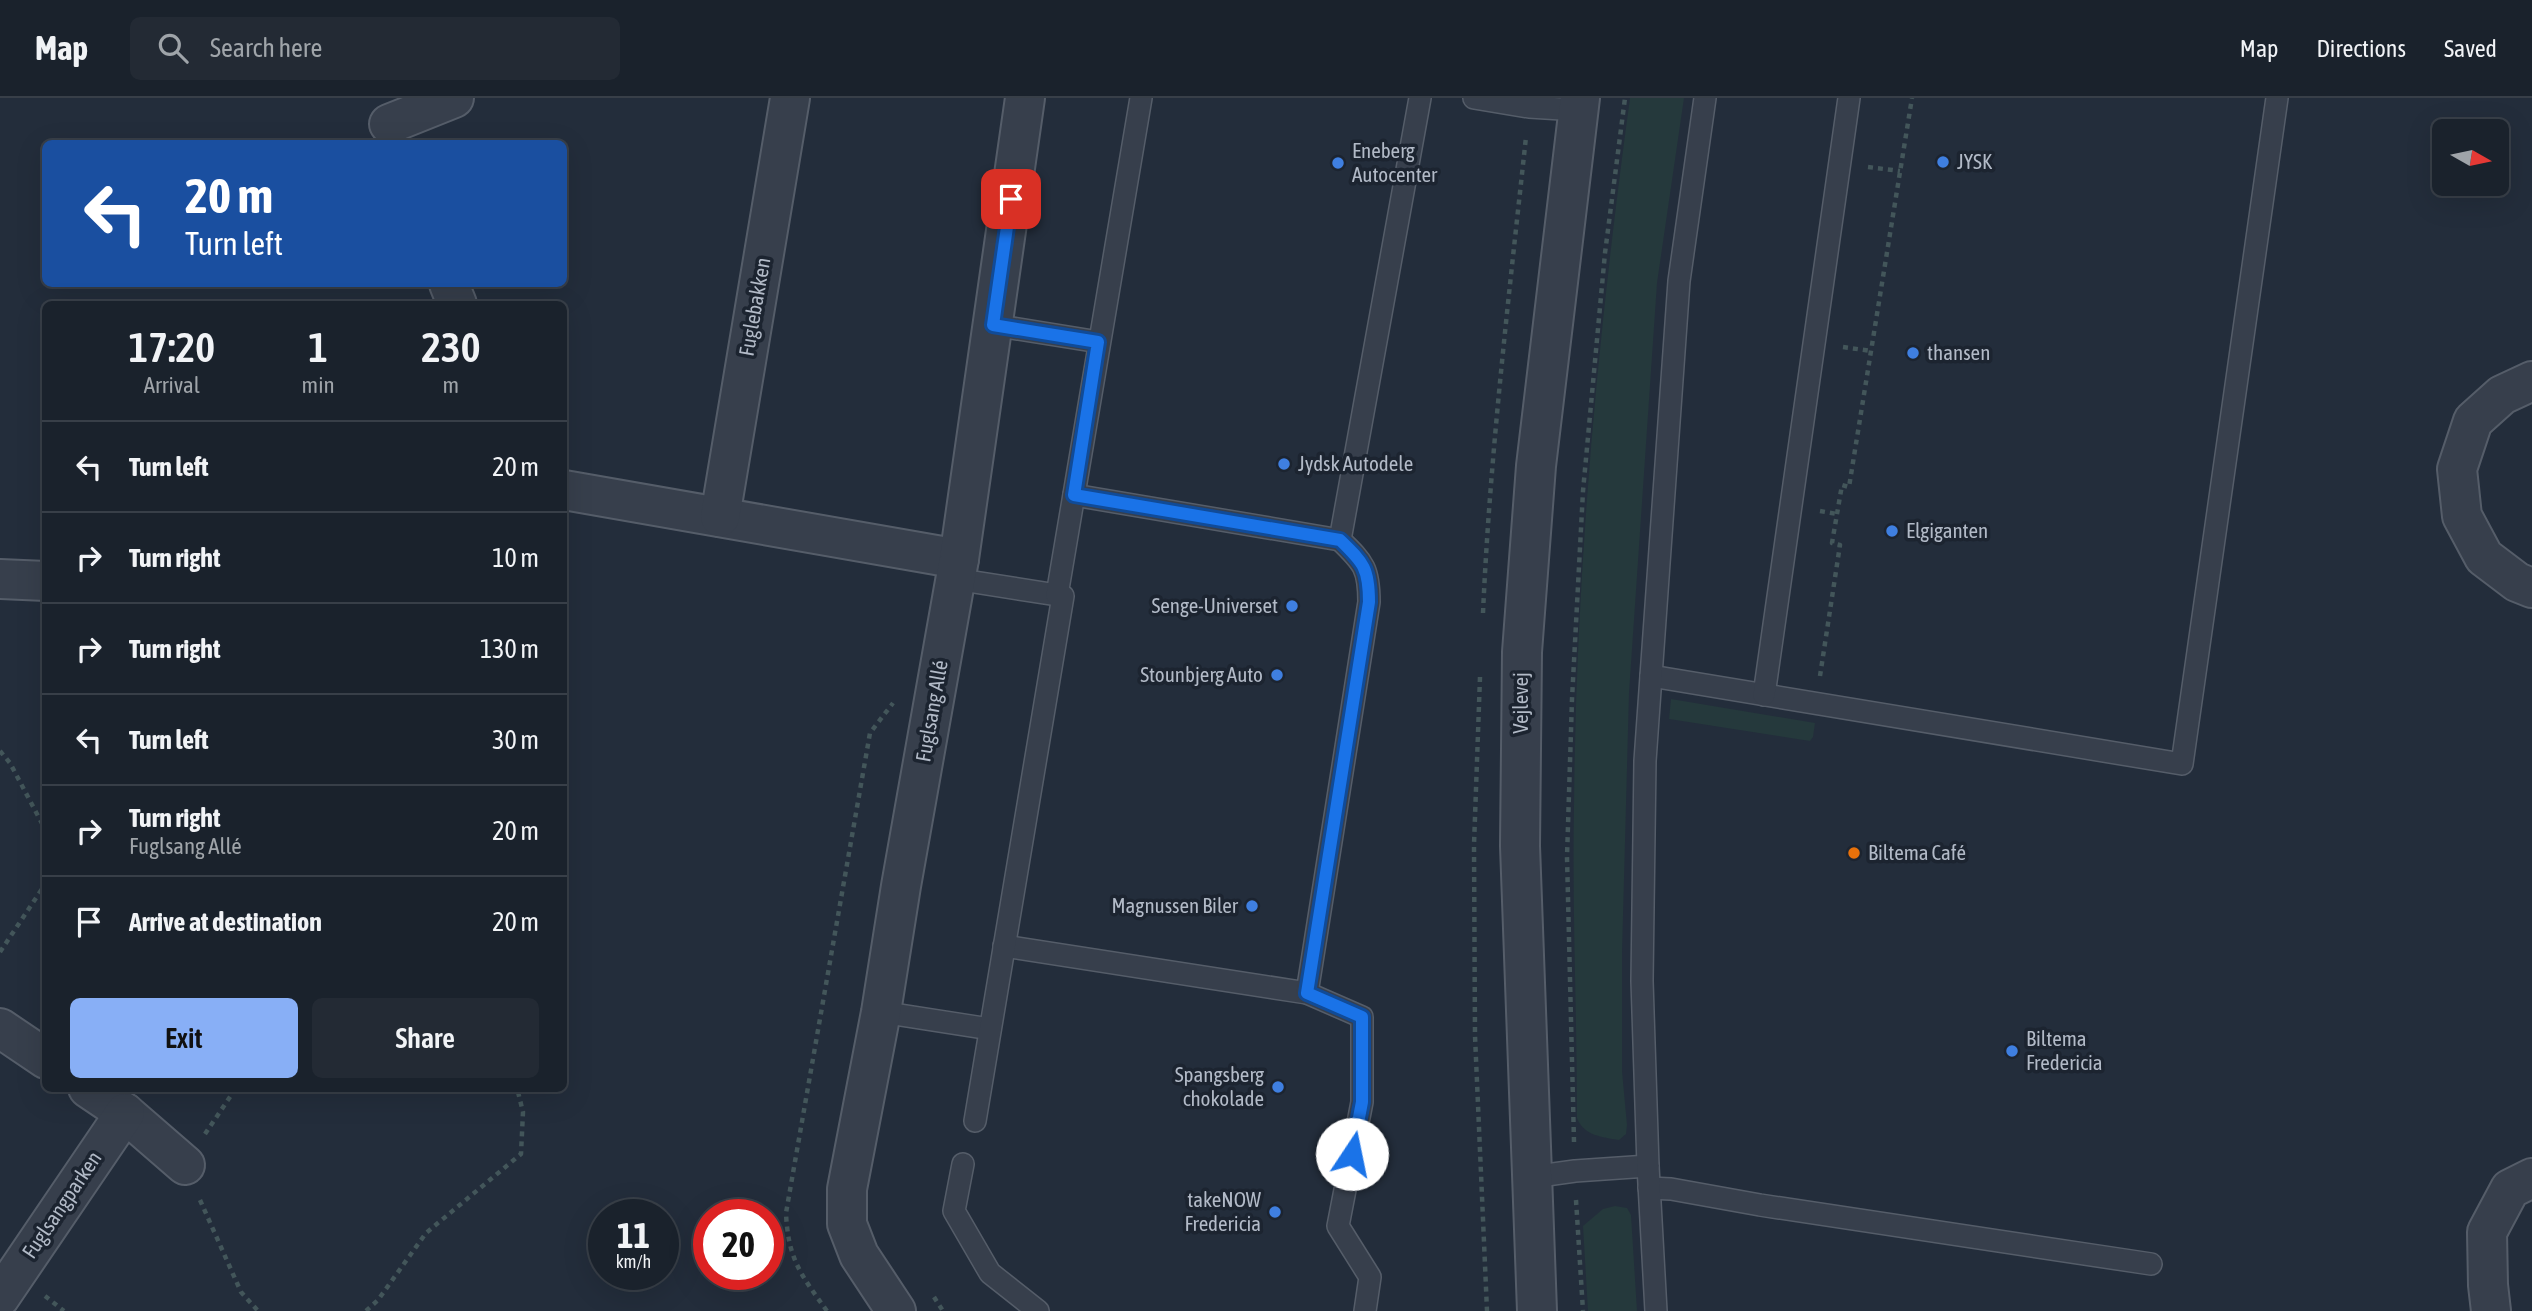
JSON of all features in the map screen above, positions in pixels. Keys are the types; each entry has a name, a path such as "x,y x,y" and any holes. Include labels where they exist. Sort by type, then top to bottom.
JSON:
{"street":[{"path":"386,122 454,98"},
{"name":"Fuglebakken","path":"720,517 790,98"},
{"name":"Fuglsang Allé","path":"896,1311 859,1255 846,1224 847,1189 881,1012 957,569 1025,98"},
{"name":"Vejlevej","path":"1536,1311 1520,846 1522,652 1536,466 1579,104"},
{"path":"2532,381 2502,396 2473,421 2457,469 2462,516 2484,557 2517,582 2532,588"},
{"path":"567,491 720,517 957,569"},
{"path":"0,579 42,581"},
{"path":"0,1028 42,1056"},
{"path":"94,1092 125,1114 185,1165"},
{"name":"Fuglsangparken","path":"0,1297 125,1114"},
{"path":"2491,1311 2487,1232 2510,1189 2532,1178"}],"lane":[{"path":"1057,595 1141,98"},
{"path":"1340,540 1420,98"},
{"path":"1474,98 1529,107 1579,104"},
{"path":"1656,1311 1642,981 1645,761 1679,281 1705,98"},
{"path":"1764,695 1849,98"},
{"path":"1651,676 2182,764 2277,98"},
{"path":"993,325 1098,342"},
{"path":"1074,495 1340,540 1360,559 1369,579 1369,602 1307,993"},
{"path":"957,569 1063,596 975,1121"},
{"path":"1004,946 1307,993 1362,1017 1362,1102 1338,1226 1370,1277 1365,1311"},
{"path":"881,1012 990,1029"},
{"path":"963,1164 954,1211 990,1273 1038,1311"},
{"path":"1532,1177 1648,1166"},
{"path":"1649,1188 1671,1189 1759,1205 2151,1264"}],"path":[{"path":"1583,1311 1575,1171 1567,857 1572,699 1583,491 1605,253 1625,98"},
{"path":"1816,702 1840,545 1832,544 1842,485 1849,487 1912,98"},
{"path":"827,1311 796,1266 787,1236 786,1213 870,733 895,697"},
{"path":"0,751 10,763 42,823"},
{"path":"0,952 42,889"},
{"path":"233,1092 185,1165 240,1292 258,1311"},
{"path":"366,1311 378,1300 426,1233 521,1154 523,1112 518,1092"}],"green space":[{"path":"1630,98 1684,98 1657,283 1629,693 1622,953 1622,1071 1627,1125 1626,1134 1619,1140 1589,1132 1577,1118 1574,845 1576,717 1584,540 1608,274"},
{"path":"1671,699 1815,723 1813,737 1810,741 1669,719"},
{"path":"1615,1206 1627,1208 1631,1215 1637,1311 1588,1311 1583,1226 1603,1209"}],"place":[{"name":"JYSK","path":"1943,162"},
{"name":"Eneberg Autocenter","path":"1338,163"},
{"name":"thansen","path":"1913,353"},
{"name":"Jydsk Autodele","path":"1284,464"},
{"name":"Elgiganten","path":"1892,531"},
{"name":"Senge-Universet","path":"1292,606"},
{"name":"Stounbjerg Auto","path":"1277,675"},
{"name":"Biltema Café","path":"1854,853"},
{"name":"Magnussen Biler","path":"1252,906"},
{"name":"Biltema Fredericia","path":"2012,1051"},
{"name":"Spangsberg chokolade","path":"1278,1087"},
{"name":"takeNOW Fredericia","path":"1275,1212"}],"route":[{"path":"1011,199 993,325 1098,342 1074,495 1340,540 1360,559 1369,579 1369,602 1307,993 1362,1017 1362,1102 1352,1154"}]}
